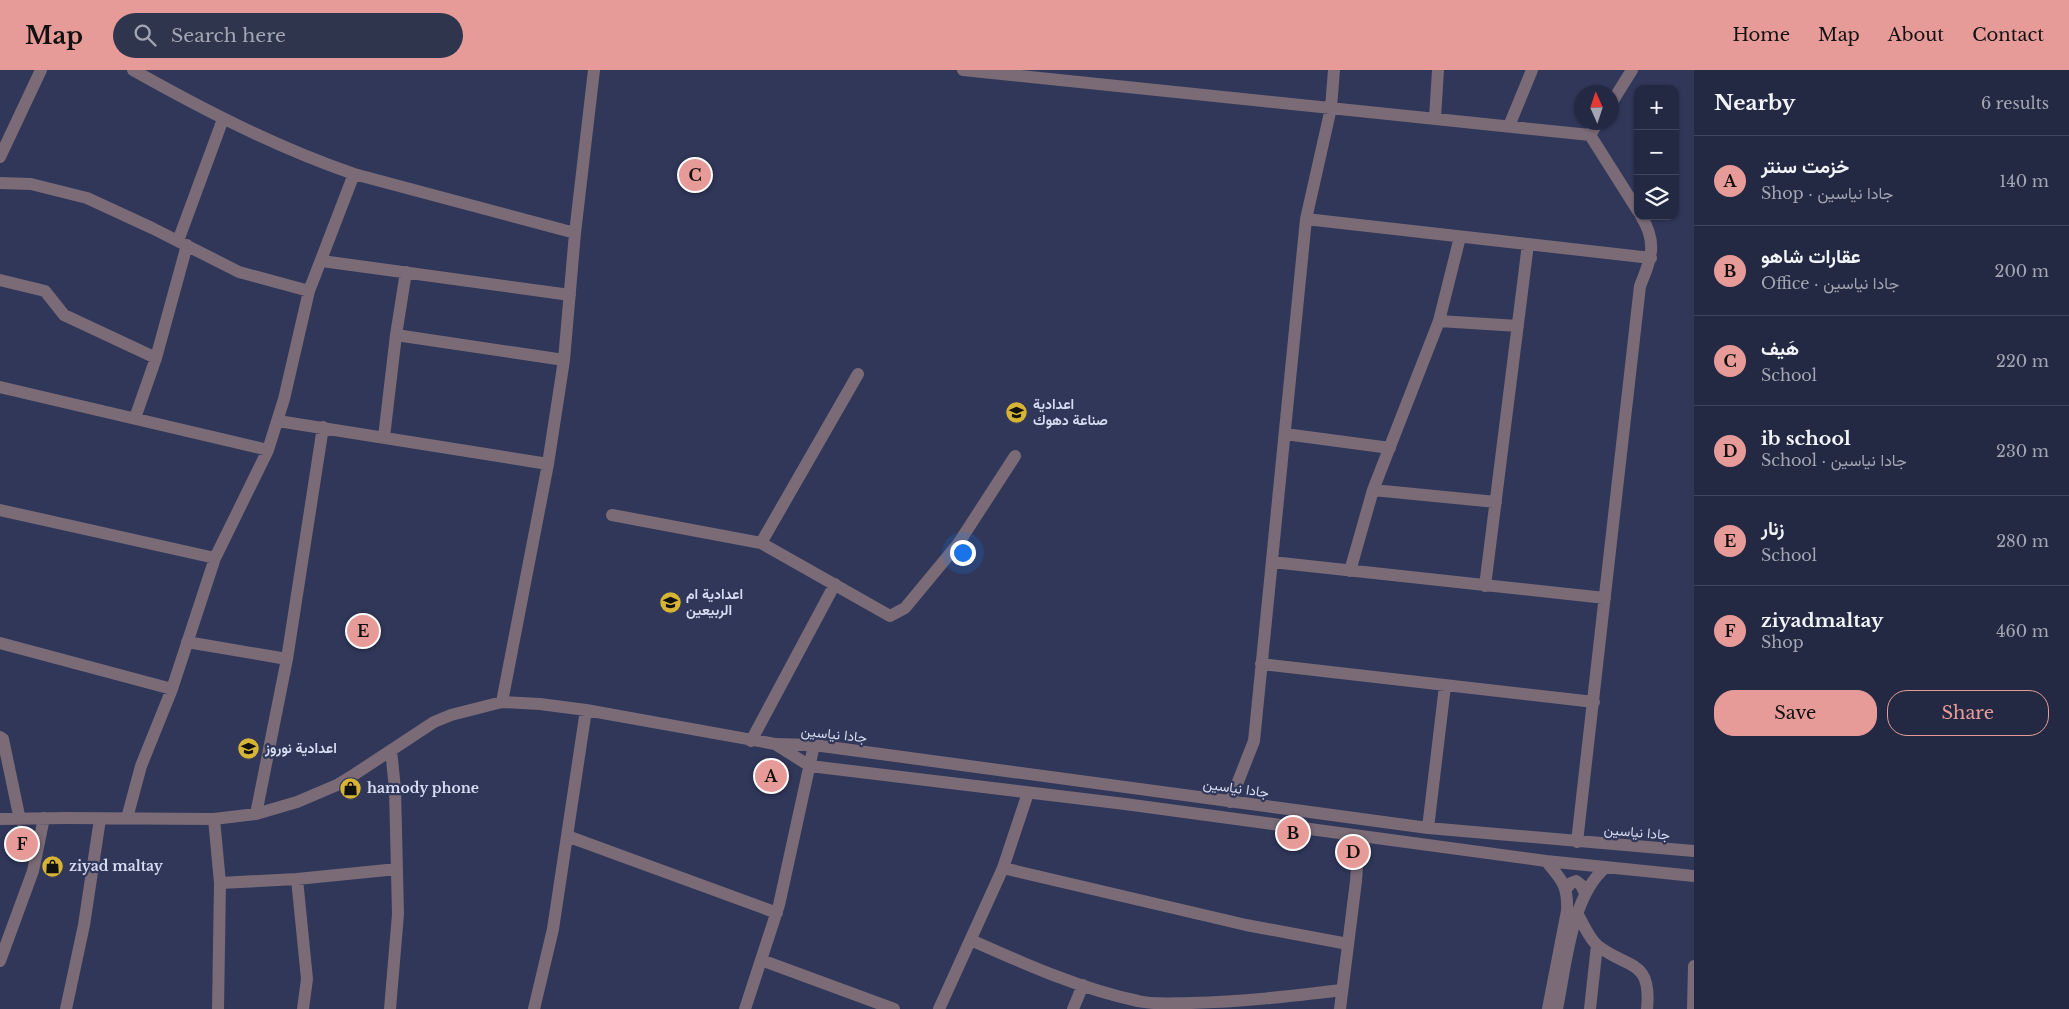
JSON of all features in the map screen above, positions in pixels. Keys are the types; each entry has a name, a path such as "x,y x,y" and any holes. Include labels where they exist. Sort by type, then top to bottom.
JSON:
{"street":[{"path":"0,157 41,70"},
{"path":"133,70 223,119 290,150 354,174 576,233"},
{"path":"502,702 548,464 564,360 594,70"},
{"path":"963,70 1012,73 1590,135"},
{"path":"1230,802 1254,741 1306,219 1331,108 1334,70"},
{"path":"1435,118 1438,70"},
{"path":"1509,126 1532,70"},
{"path":"1619,91 1632,70"},
{"path":"135,418 156,358 182,243 223,119"},
{"path":"1590,135 1593,130"},
{"path":"1590,135 1634,205"},
{"path":"127,818 141,766 172,689 215,558 268,450 278,421 309,291 354,174"},
{"path":"0,183 30,184 87,198 239,272 309,291"},
{"path":"1306,219 1651,258"},
{"path":"1576,842 1594,702 1640,286 1651,258 1652,242 1644,220"},
{"path":"1350,571 1373,490 1439,321 1460,237"},
{"path":"1485,586 1528,244"},
{"path":"322,261 570,295"},
{"path":"384,437 396,335 406,272"},
{"path":"0,280 45,291 64,315 156,358"},
{"path":"1439,321 1518,326"},
{"path":"396,335 564,360"},
{"path":"761,543 858,374"},
{"path":"0,387 268,450"},
{"path":"278,421 548,464"},
{"path":"256,814 287,659 323,427"},
{"path":"1285,434 1390,448"},
{"path":"612,515 761,543 890,616 905,608 958,544 1014,456"},
{"path":"1373,490 1496,502"},
{"path":"0,510 215,558"},
{"path":"1272,562 1605,598"},
{"path":"752,741 835,584"},
{"path":"187,642 287,659"},
{"path":"0,643 172,689"},
{"path":"1262,664 1594,702"},
{"path":"1428,828 1445,686"},
{"name":"جادا نیاسین","path":"0,819 214,819 256,814 317,794 355,774 434,722 451,715 502,702 540,704 586,710 752,741 775,744 814,745 1428,828 1694,851"},
{"path":"534,1009 553,929 586,710"},
{"path":"0,737 3,739 10,764 20,820"},
{"path":"775,744 810,766 1546,861 1694,876"},
{"path":"745,1009 777,913 814,745"},
{"path":"390,1009 398,914 395,789 391,750"},
{"path":"939,1009 1003,868 1028,793"},
{"path":"0,961 32,871 44,818"},
{"path":"66,1009 84,925 100,819"},
{"path":"214,819 220,883 218,1009"},
{"path":"1403,842 1405,825"},
{"path":"567,836 777,913"},
{"path":"1340,1009 1359,836"},
{"path":"1546,861 1561,878 1566,889 1566,911 1548,1009"},
{"path":"1003,868 1246,925 1348,944"},
{"path":"1558,1009 1577,913 1585,893 1595,876 1606,868"},
{"path":"220,883 297,879 397,869"},
{"path":"297,879 307,979 303,1009"},
{"path":"1566,889 1571,883 1576,881 1580,883 1585,893"},
{"path":"1577,913 1597,945 1643,973 1647,982 1647,1009"},
{"path":"971,940 1039,970 1138,1005 1237,1003 1342,990"},
{"path":"1590,1009 1597,945"},
{"path":"761,960 870,1005 894,1009"},
{"path":"1692,1009 1694,966"},
{"path":"1073,1009 1083,985"}],"place":[{"name":"هَيف","path":"695,175"},
{"name":"اعدادية صناعة دهوك","path":"1017,412"},
{"name":"اعدادية ام الربيعين","path":"670,602"},
{"name":"زنار","path":"363,631"},
{"name":"اعدادية نوروز","path":"249,748"},
{"name":"خزمت سنتر","path":"771,776"},
{"name":"hamody phone","path":"351,788"},
{"name":"عقارات شاهو","path":"1293,833"},
{"name":"ziyadmaltay","path":"22,844"},
{"name":"ib school","path":"1353,852"},
{"name":"ziyad maltay","path":"53,866"}]}
